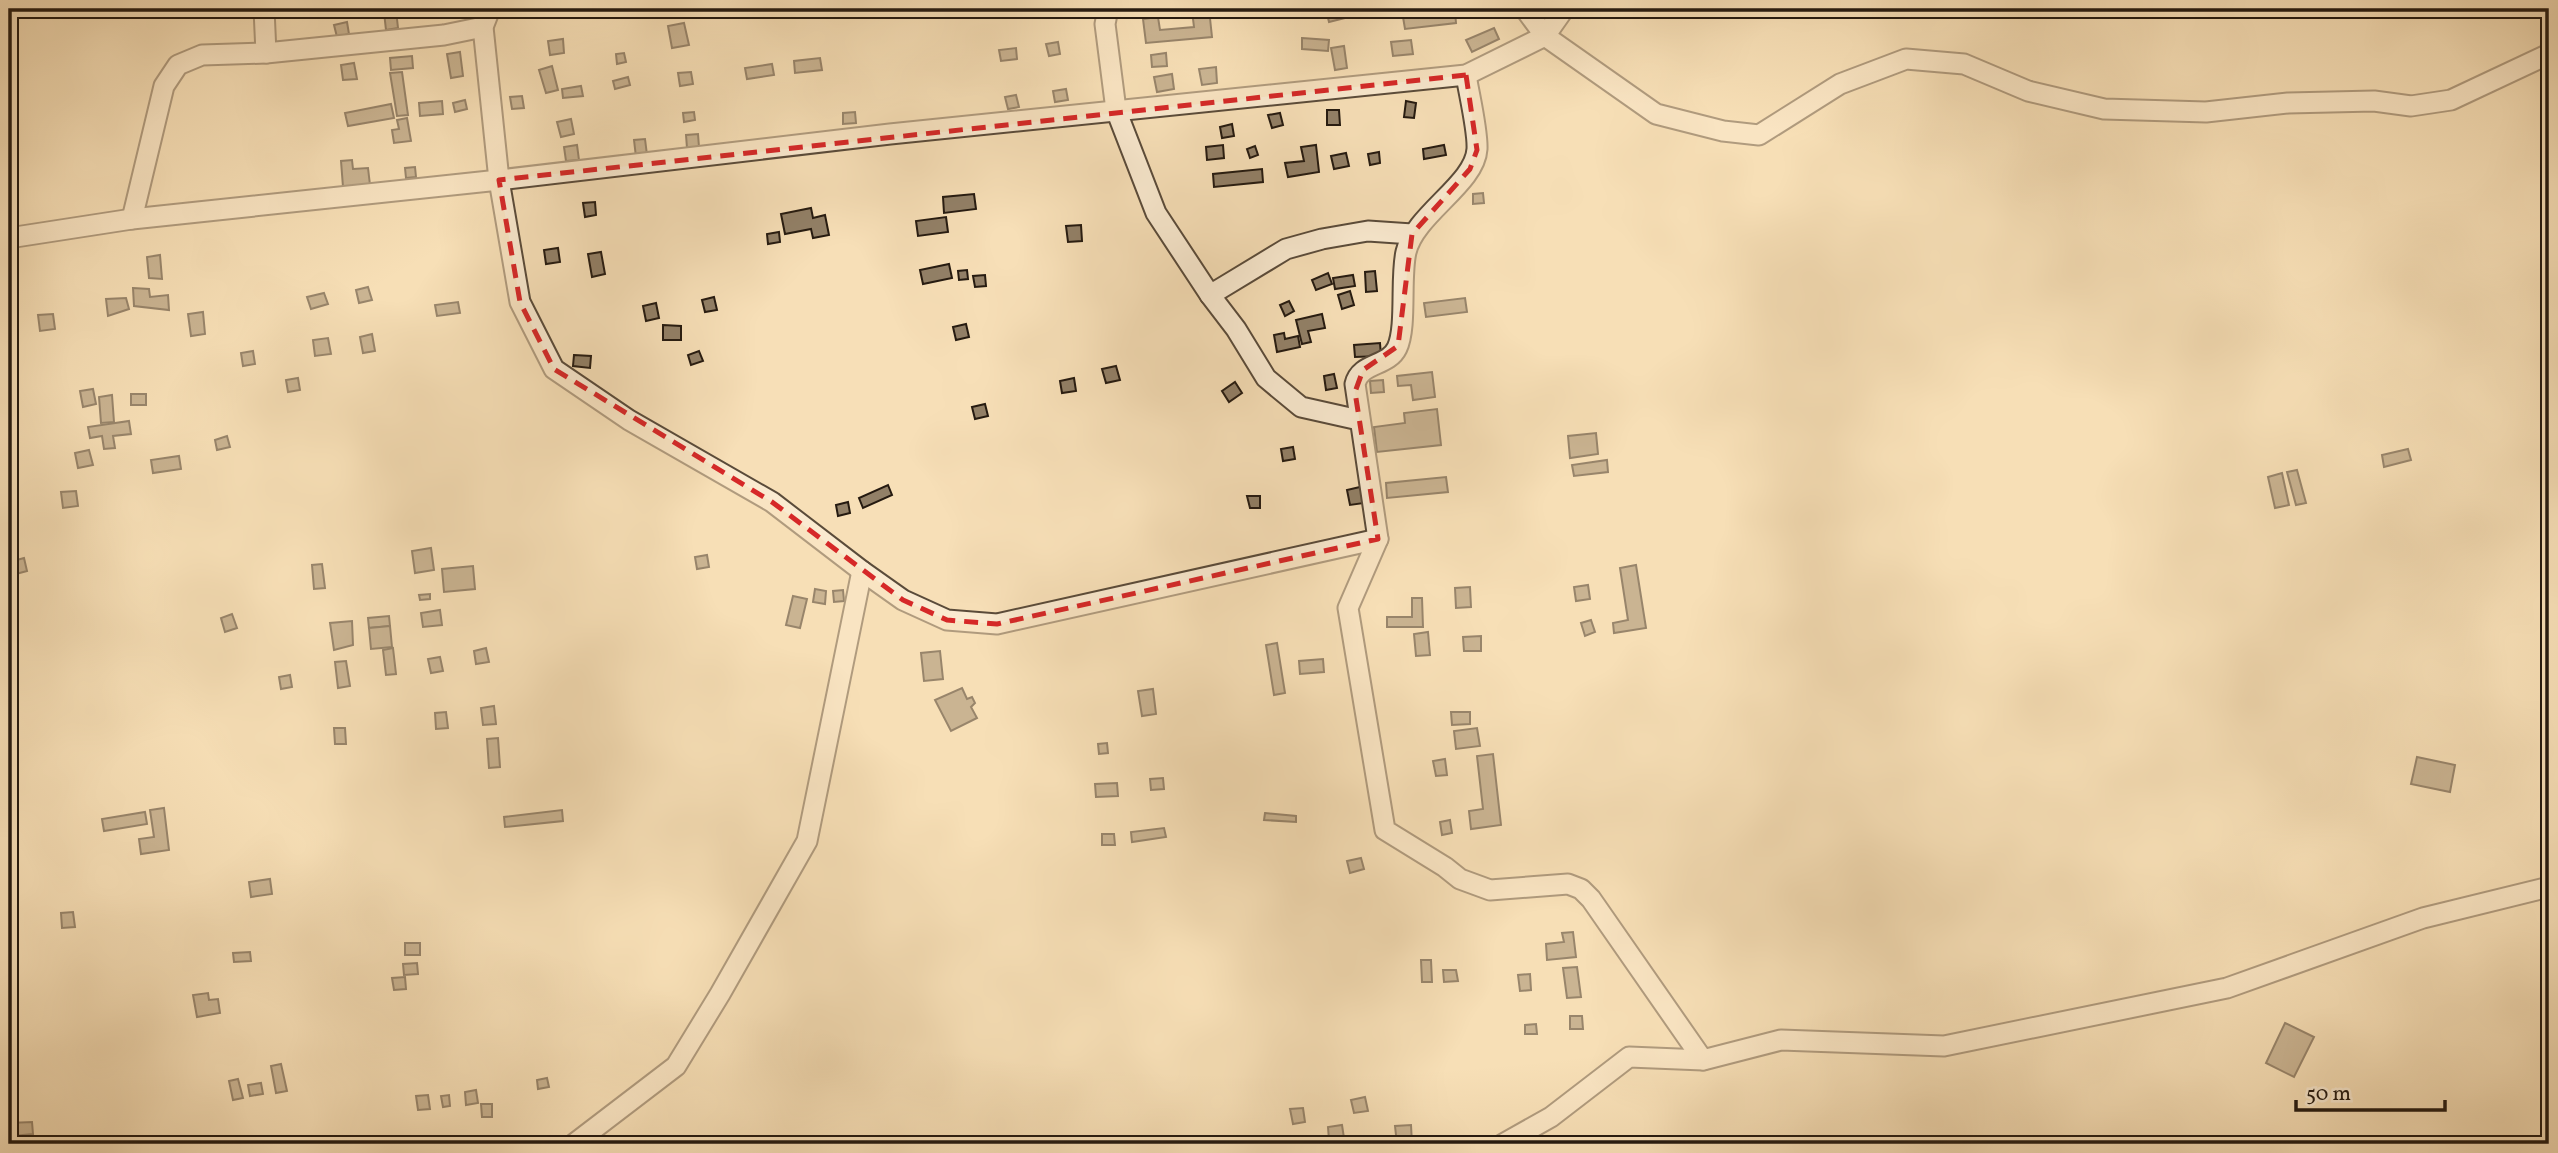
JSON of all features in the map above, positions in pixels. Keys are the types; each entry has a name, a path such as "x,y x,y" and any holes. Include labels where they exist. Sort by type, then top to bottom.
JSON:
{"street":[{"path":"264,9 266,53"},
{"path":"1108,9 1105,24 1116,110 1156,213 1210,295 1236,328 1266,378 1301,407 1359,420"},
{"path":"1525,9 1545,36 1656,114 1723,131 1759,135 1840,84 1906,59 1964,64 2028,91 2104,109 2206,112 2288,103 2374,102 2411,106 2451,100 2549,54"},
{"path":"9,238 132,219 499,180 890,134 1466,75 1545,36 1564,9"},
{"path":"132,219 164,86 178,65 202,55 266,53 444,35 486,18 499,180 520,302 554,369 629,420 772,502 903,600 947,620 997,624 1378,539"},
{"path":"1466,75 1477,150 1470,169 1412,234 1405,254 1398,346 1393,354 1363,369 1356,378 1355,392 1378,539 1348,608 1385,830 1460,879 1490,890 1568,884 1581,890 1591,899 1703,1060"},
{"path":"1210,295 1286,249 1368,231 1412,234"},
{"path":"574,1144 676,1066 807,841 862,571"},
{"path":"1503,1144 1551,1117 1629,1057 1703,1060 1781,1040 1944,1046 2227,989 2423,918 2549,887"}],"highlighted area":[{"path":"1466,75 1477,150 1470,169 1412,234 1398,346 1363,370 1355,392 1378,539 997,624 947,620 903,600 772,502 554,369 520,302 499,180"}],"building":[{"path":"1209,9 1212,37 1146,43 1143,19 1158,17 1160,30 1194,27 1192,11"},
{"path":"1343,9 1345,18 1329,22 1326,10"},
{"path":"396,10 398,28 386,30 384,12"},
{"path":"1455,11 1456,23 1405,29 1403,17"},
{"path":"347,22 349,34 337,37 334,25"},
{"path":"684,23 689,45 672,48 668,26"},
{"path":"1494,28 1499,39 1472,52 1466,40"},
{"path":"1302,38 1329,40 1328,51 1302,49"},
{"path":"563,39 564,53 550,55 548,41"},
{"path":"1411,40 1413,54 1393,56 1391,42"},
{"path":"1058,42 1060,54 1049,56 1046,44"},
{"path":"1344,46 1347,68 1335,70 1331,48"},
{"path":"1016,48 1017,59 1001,61 999,50"},
{"path":"460,52 463,76 451,78 447,54"},
{"path":"624,53 626,62 617,64 616,54"},
{"path":"1166,53 1167,66 1152,67 1151,55"},
{"path":"412,56 413,68 391,70 390,58"},
{"path":"820,58 822,70 795,73 794,61"},
{"path":"354,63 357,79 343,80 341,65"},
{"path":"772,64 774,75 747,79 745,68"},
{"path":"552,66 558,90 546,93 539,70"},
{"path":"1216,67 1217,83 1202,85 1199,69"},
{"path":"402,72 408,115 397,116 390,73"},
{"path":"691,72 693,84 680,86 678,73"},
{"path":"1172,74 1174,89 1157,92 1154,77"},
{"path":"628,77 630,85 615,89 613,81"},
{"path":"581,86 583,96 563,98 562,89"},
{"path":"1066,89 1068,100 1055,102 1053,91"},
{"path":"1016,95 1019,107 1008,109 1005,97"},
{"path":"522,96 524,108 512,109 510,97"},
{"path":"465,100 467,109 455,112 453,103"},
{"path":"442,101 443,114 420,116 419,103"},
{"path":"1406,101 1416,103 1414,118 1404,117"},
{"path":"391,104 394,118 348,126 345,113"},
{"path":"1327,110 1339,110 1340,125 1327,125"},
{"path":"694,112 695,120 684,122 683,113"},
{"path":"855,112 856,123 843,124 843,113"},
{"path":"1280,113 1283,125 1272,128 1268,115"},
{"path":"407,118 411,141 394,143 392,130 399,129 397,120"},
{"path":"571,119 574,134 561,137 557,122"},
{"path":"1232,124 1234,136 1222,138 1220,127"},
{"path":"698,134 699,147 687,148 686,135"},
{"path":"645,139 647,155 636,157 634,140"},
{"path":"577,145 579,160 566,161 564,147"},
{"path":"1223,145 1224,158 1207,160 1206,147"},
{"path":"1316,145 1319,172 1288,177 1285,163 1304,161 1301,147"},
{"path":"1444,145 1446,155 1424,159 1423,149"},
{"path":"1255,146 1258,155 1250,158 1247,149"},
{"path":"1379,152 1380,163 1370,165 1368,154"},
{"path":"1346,153 1349,166 1334,169 1331,156"},
{"path":"352,160 353,169 368,168 370,185 343,187 341,161"},
{"path":"415,167 416,177 406,178 405,168"},
{"path":"1262,169 1263,182 1214,187 1213,174"},
{"path":"1483,193 1484,203 1473,204 1473,194"},
{"path":"974,194 976,209 944,213 943,197"},
{"path":"595,202 596,215 585,217 583,203"},
{"path":"811,208 813,218 825,215 829,235 813,238 811,229 785,234 781,214"},
{"path":"946,217 948,232 918,236 916,221"},
{"path":"1081,225 1082,241 1068,242 1066,226"},
{"path":"779,232 780,242 768,244 767,234"},
{"path":"558,248 560,262 546,264 544,250"},
{"path":"601,252 605,274 592,277 588,254"},
{"path":"160,255 162,279 149,278 147,257"},
{"path":"949,264 952,278 923,284 920,270"},
{"path":"967,270 968,279 959,280 958,271"},
{"path":"1375,271 1377,291 1366,292 1365,272"},
{"path":"1328,273 1332,284 1316,290 1312,280"},
{"path":"985,275 986,286 975,287 973,276"},
{"path":"1353,275 1355,286 1335,289 1333,278"},
{"path":"368,287 372,300 359,303 356,290"},
{"path":"133,288 149,289 150,297 168,295 169,310 134,306"},
{"path":"1350,291 1354,305 1342,309 1338,295"},
{"path":"324,293 328,304 311,309 307,297"},
{"path":"714,297 717,310 705,312 702,300"},
{"path":"126,298 129,309 108,316 106,299"},
{"path":"1465,298 1467,312 1426,317 1424,303"},
{"path":"1289,301 1294,311 1285,316 1280,305"},
{"path":"458,302 460,313 437,316 435,305"},
{"path":"656,303 659,318 646,321 643,306"},
{"path":"203,312 205,334 191,336 188,314"},
{"path":"53,314 55,329 40,331 38,315"},
{"path":"1322,314 1325,328 1308,331 1311,342 1302,344 1296,320"},
{"path":"966,324 969,337 956,340 953,327"},
{"path":"663,325 681,326 681,340 663,340"},
{"path":"1284,333 1285,339 1298,336 1300,347 1277,352 1274,335"},
{"path":"372,334 375,351 363,353 360,337"},
{"path":"328,338 331,354 315,356 313,340"},
{"path":"1380,343 1381,356 1355,357 1354,345"},
{"path":"253,351 255,364 243,366 241,353"},
{"path":"699,351 703,361 691,365 688,355"},
{"path":"574,355 591,356 590,368 573,366"},
{"path":"1116,366 1120,380 1106,383 1102,369"},
{"path":"1432,372 1435,397 1413,400 1411,385 1398,386 1397,376"},
{"path":"1334,374 1337,388 1326,390 1324,376"},
{"path":"298,378 300,390 288,392 286,380"},
{"path":"1074,378 1076,391 1062,393 1060,381"},
{"path":"1383,380 1384,392 1371,393 1370,381"},
{"path":"1235,382 1242,393 1229,402 1222,391"},
{"path":"93,389 96,404 83,407 80,391"},
{"path":"131,394 146,394 146,405 131,405"},
{"path":"112,395 114,422 101,423 99,397"},
{"path":"985,404 988,416 975,419 972,407"},
{"path":"1437,409 1441,445 1377,452 1374,427 1405,423 1404,413"},
{"path":"129,421 131,434 113,436 115,448 104,449 102,436 90,438 88,427"},
{"path":"1596,433 1598,454 1570,458 1568,436"},
{"path":"227,436 230,447 217,450 215,440"},
{"path":"1293,447 1295,459 1283,461 1281,449"},
{"path":"2408,449 2411,460 2384,467 2382,455"},
{"path":"89,450 93,465 78,468 75,453"},
{"path":"179,456 181,469 153,473 151,460"},
{"path":"1607,460 1608,472 1574,476 1572,465"},
{"path":"2297,470 2306,503 2296,505 2287,472"},
{"path":"2282,473 2289,505 2275,508 2268,477"},
{"path":"1446,477 1448,492 1387,498 1386,483"},
{"path":"888,485 892,495 863,508 859,498"},
{"path":"1360,487 1364,503 1350,505 1347,490"},
{"path":"76,491 78,506 63,508 61,492"},
{"path":"1247,496 1260,496 1260,508 1250,508"},
{"path":"848,502 850,513 838,516 836,505"},
{"path":"13,528 17,555 9,557 9,529"},
{"path":"431,548 434,570 415,573 412,551"},
{"path":"707,555 709,567 697,569 695,557"},
{"path":"24,558 27,571 16,574 13,561"},
{"path":"322,564 325,588 314,589 312,565"},
{"path":"1636,565 1646,628 1614,633 1613,623 1628,620 1620,568"},
{"path":"473,566 475,589 444,592 442,569"},
{"path":"1588,585 1590,599 1576,601 1574,587"},
{"path":"1470,587 1471,607 1456,608 1455,588"},
{"path":"815,589 826,591 825,604 813,602"},
{"path":"843,590 844,601 834,602 833,591"},
{"path":"430,594 430,599 420,600 419,595"},
{"path":"793,596 807,599 800,628 786,625"},
{"path":"1412,598 1422,598 1423,627 1387,627 1387,617 1412,617"},
{"path":"440,610 442,625 423,627 421,613"},
{"path":"232,614 237,628 225,632 221,618"},
{"path":"389,616 390,626 369,628 368,618"},
{"path":"1591,620 1595,632 1585,636 1581,623"},
{"path":"352,621 353,645 334,650 330,623"},
{"path":"390,626 392,647 371,649 369,628"},
{"path":"1428,632 1430,655 1416,656 1414,634"},
{"path":"1481,636 1481,651 1464,651 1463,637"},
{"path":"1277,643 1285,693 1274,695 1266,645"},
{"path":"393,648 396,674 386,675 383,650"},
{"path":"486,648 489,662 476,664 474,651"},
{"path":"940,651 943,679 924,681 921,653"},
{"path":"440,657 443,671 431,673 428,659"},
{"path":"1323,659 1324,672 1300,674 1299,661"},
{"path":"346,661 350,686 338,688 335,662"},
{"path":"290,675 292,687 281,689 279,677"},
{"path":"962,688 967,699 972,697 975,703 971,707 977,718 951,731 935,700"},
{"path":"1153,689 1156,714 1142,716 1138,691"},
{"path":"494,706 496,724 483,725 481,708"},
{"path":"446,712 448,728 436,729 435,713"},
{"path":"1451,712 1470,712 1470,724 1452,725"},
{"path":"334,728 345,728 346,744 335,744"},
{"path":"1477,728 1480,746 1456,749 1454,731"},
{"path":"498,738 500,767 489,768 487,739"},
{"path":"1107,743 1108,753 1099,754 1098,744"},
{"path":"1493,754 1501,825 1471,829 1469,811 1483,809 1477,756"},
{"path":"2417,757 2455,765 2450,792 2411,784"},
{"path":"1445,759 1447,775 1436,776 1433,761"},
{"path":"1163,778 1164,789 1151,790 1150,779"},
{"path":"1117,783 1118,796 1096,797 1095,784"},
{"path":"164,808 169,850 141,854 139,839 154,837 150,810"},
{"path":"562,810 563,821 505,827 504,817"},
{"path":"145,812 147,824 104,831 102,819"},
{"path":"1265,813 1296,816 1296,822 1264,820"},
{"path":"1450,820 1452,833 1442,835 1440,822"},
{"path":"1164,828 1166,837 1132,842 1131,832"},
{"path":"1102,834 1114,834 1115,845 1102,845"},
{"path":"1361,858 1364,869 1350,873 1347,861"},
{"path":"270,879 272,894 251,897 249,882"},
{"path":"73,912 75,927 62,928 61,913"},
{"path":"1573,932 1576,957 1547,960 1546,944 1564,942 1562,933"},
{"path":"405,943 420,943 420,955 405,955"},
{"path":"250,952 251,961 234,962 233,953"},
{"path":"1421,960 1431,960 1432,982 1422,982"},
{"path":"417,963 418,974 404,975 403,964"},
{"path":"1577,967 1581,997 1567,998 1563,968"},
{"path":"1443,970 1456,970 1458,981 1444,982"},
{"path":"1530,974 1531,990 1520,991 1518,975"},
{"path":"405,977 406,989 394,990 392,978"},
{"path":"208,993 209,1000 218,999 220,1013 197,1017 193,995"},
{"path":"1570,1016 1582,1016 1583,1029 1570,1029"},
{"path":"2285,1023 2314,1037 2294,1077 2266,1063"},
{"path":"1536,1024 1537,1034 1525,1034 1525,1025"},
{"path":"281,1064 287,1091 276,1093 271,1066"},
{"path":"547,1078 549,1087 538,1089 537,1080"},
{"path":"238,1079 243,1098 233,1100 229,1081"},
{"path":"261,1083 263,1094 250,1096 248,1085"},
{"path":"476,1090 478,1103 466,1105 465,1092"},
{"path":"428,1095 430,1109 418,1110 416,1096"},
{"path":"449,1095 450,1106 443,1107 441,1096"},
{"path":"1365,1097 1368,1111 1354,1113 1351,1100"},
{"path":"481,1104 492,1104 492,1117 482,1117"},
{"path":"1303,1108 1305,1122 1293,1124 1290,1109"},
{"path":"32,1122 33,1134 14,1136 15,1144 9,1144 9,1123"},
{"path":"1342,1125 1344,1138 1329,1140 1328,1127"},
{"path":"1411,1125 1412,1144 1397,1144 1395,1126"},
{"path":"544,1138 545,1144 528,1144 527,1140"}]}
